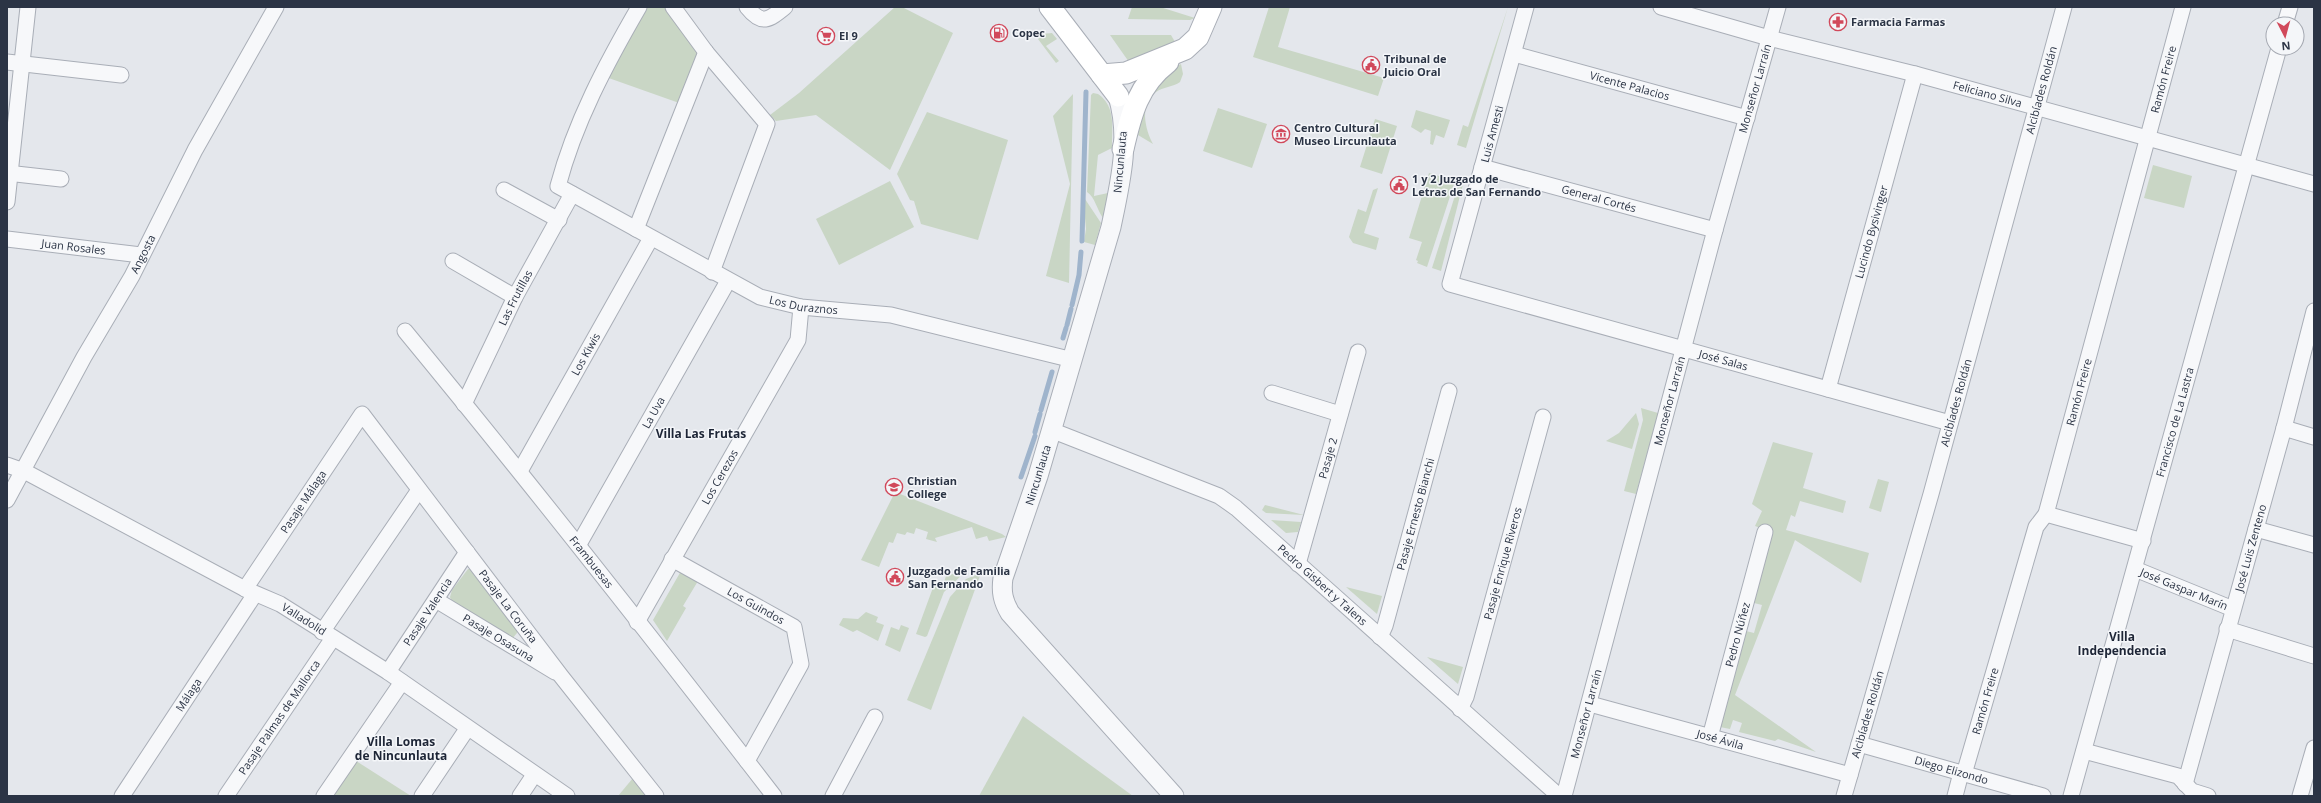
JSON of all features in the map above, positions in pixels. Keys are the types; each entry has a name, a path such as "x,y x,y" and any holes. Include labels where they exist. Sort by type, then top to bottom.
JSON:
{"main road":[{"path":"1050,7 1108,75"},
{"path":"1064,7 1108,75 1118,96"},
{"path":"1124,149 1129,121 1140,93 1156,71 1198,37 1211,7"},
{"path":"1108,75 1126,74 1180,52"}],"street":[{"path":"7,202 14,63 28,7"},
{"name":"Angosta","path":"7,500 24,471 84,357 132,276 141,255 195,150 276,7"},
{"name":"Los Duraznos","path":"639,7 600,75 565,160 558,186 728,281 760,297 801,307 891,315 1073,360"},
{"path":"673,7 706,52 767,124 712,272"},
{"path":"747,7 756,17 764,20 771,18 785,7"},
{"name":"Luis Amesti","path":"1450,284 1526,7"},
{"name":"Feliciano Silva","path":"1661,7 1769,38 1915,74 2146,139 2314,184"},
{"name":"Monseñor Larraín","path":"1566,795 1715,230 1778,7"},
{"name":"Alcibíades Roldán","path":"1844,796 1950,423 2064,7"},
{"name":"Ramón Freire","path":"1955,796 2036,527 2046,514 2146,139 2183,7"},
{"path":"636,229 706,52"},
{"name":"Vicente Palacios","path":"1514,54 1747,118"},
{"name":"Francisco de La Lastra","path":"2071,796 2143,542 2277,56"},
{"path":"14,63 121,75"},
{"name":"Lucindo Bysivinger","path":"1828,389 1915,74"},
{"name":"Nincunlauta","path":"1118,96 1123,118 1124,149 1119,188 1111,227 1073,360 1028,506 1002,578 1004,602 1010,613 1174,796"},
{"name":"General Cortés","path":"1482,167 1715,230"},
{"path":"8,173 61,179"},
{"path":"504,190 559,220"},
{"name":"Las Frutillas","path":"464,404 515,297 559,220 572,194"},
{"name":"Los Kiwis","path":"520,471 651,238"},
{"name":"Juan Rosales","path":"7,239 141,255"},
{"path":"453,262 515,297"},
{"name":"La Uva","path":"579,544 728,281"},
{"name":"José Salas","path":"1450,284 1950,423"},
{"name":"Los Cerezos","path":"637,622 798,340 801,307"},
{"name":"José Luis Zenteno","path":"2185,784 2284,428 2314,311"},
{"name":"Frambuesas","path":"405,331 579,544 637,622 774,796"},
{"name":"Pasaje 2","path":"1298,564 1358,352"},
{"name":"Pasaje Ernesto Bianchi","path":"1380,637 1385,626 1449,391"},
{"path":"1272,393 1340,414"},
{"name":"Pasaje La Coruña","path":"362,414 561,676 656,796"},
{"name":"Pasaje Málaga","path":"250,592 362,414"},
{"name":"Pasaje Enrique Riveros","path":"1460,709 1466,697 1543,417"},
{"path":"2284,428 2314,437"},
{"name":"Pedro Gisbert y Talens","path":"1051,430 1219,496 1298,564 1460,709 1566,795"},
{"name":"Valladolid","path":"7,465 24,471 250,592 280,604 388,672 467,729 567,796"},
{"name":"Pasaje Palmas de Mallorca","path":"226,796 419,490"},
{"path":"2046,514 2143,542"},
{"path":"2256,529 2314,545"},
{"name":"Pedro Núñez","path":"1710,737 1765,532"},
{"name":"Pasaje Valencia","path":"388,672 467,552"},
{"name":"Los Guindos","path":"672,559 794,627 801,664 747,761"},
{"name":"José Gaspar Marín","path":"2135,569 2233,609"},
{"name":"Málaga","path":"122,796 250,592"},
{"name":"Pasaje Osasuna","path":"436,600 561,676"},
{"name":"José Gaspar Marín","path":"2227,629 2314,656"},
{"path":"324,796 402,682"},
{"name":"José Ávila","path":"1590,704 1850,775"},
{"path":"833,796 875,717"},
{"path":"422,796 467,729"},
{"name":"Diego Elizondo","path":"1859,744 2043,796"},
{"path":"2300,796 2314,748"},
{"path":"2084,751 2178,776 2192,791 2208,796"},
{"path":"520,796 534,775"}],"green space":[{"path":"643,7 670,7 698,49 697,59 682,104 603,76"},
{"path":"895,7 902,7 953,33 890,170 816,115 776,121 770,115 799,93"},
{"path":"1132,7 1160,7 1195,18 1190,20 1128,19"},
{"path":"1269,7 1290,7 1278,47 1384,78 1378,96 1253,57"},
{"path":"1508,7 1466,148 1457,145 1463,125 1468,127"},
{"path":"1052,33 1057,39 1046,46 1059,61 1056,63 1038,39 1042,34"},
{"path":"1110,35 1171,35 1175,42 1129,62"},
{"path":"1181,64 1183,74 1180,82 1156,92 1147,103 1145,110 1146,124 1153,144 1138,135 1145,102 1171,70"},
{"path":"1093,93 1098,94 1104,99 1108,105 1112,118 1112,148 1098,155 1094,196 1108,193 1103,218 1092,197 1087,192 1091,95"},
{"path":"1073,94 1069,283 1046,276 1070,184 1053,116"},
{"path":"1218,108 1267,124 1252,168 1203,151"},
{"path":"1416,110 1450,120 1444,138 1436,135 1433,145 1430,144 1431,131 1425,129 1421,133 1411,127"},
{"path":"927,112 1008,140 978,240 921,224 914,201 910,200 897,174"},
{"path":"1375,119 1397,126 1382,174 1360,167"},
{"path":"2153,165 2192,176 2184,208 2144,198"},
{"path":"1429,173 1455,181 1427,267 1417,263 1418,261 1416,260 1422,242 1409,238"},
{"path":"890,181 914,227 839,265 816,219"},
{"path":"1459,183 1463,184 1441,271 1432,268"},
{"path":"1378,188 1364,233 1379,238 1376,250 1353,243 1349,237 1358,209 1366,212 1373,190"},
{"path":"1083,196 1101,223 1095,245 1084,242 1086,229"},
{"path":"1641,408 1658,413 1636,494 1624,491 1643,420"},
{"path":"1636,413 1639,424 1632,449 1606,441 1619,433"},
{"path":"1773,442 1813,453 1803,488 1846,501 1843,513 1800,501 1795,517 1791,515 1786,530 1869,553 1861,583 1795,540 1735,695 1816,752 1778,739 1775,741 1739,732 1742,723 1733,720 1730,729 1720,727 1742,630 1754,633 1762,605 1750,602 1769,531 1755,526 1762,511 1752,504"},
{"path":"1878,479 1889,482 1881,512 1869,508"},
{"path":"895,492 1002,534 1006,537 989,541 987,536 976,539 972,527 935,538 937,542 926,539 928,532 916,528 914,534 907,532 905,535 897,533 893,543 889,542 879,567 861,560"},
{"path":"1265,505 1304,515 1266,513 1262,510"},
{"path":"1271,520 1301,522 1298,532 1286,533"},
{"path":"468,569 471,569 517,629 517,633 512,639 451,600 450,597 452,590"},
{"path":"967,570 944,592 927,636 925,637 916,634 935,582 943,585 946,576"},
{"path":"681,571 698,581 683,606 686,608 667,641 653,620"},
{"path":"981,573 931,710 907,700 950,597 966,579"},
{"path":"1346,587 1382,596 1377,614"},
{"path":"866,612 878,617 876,622 884,625 878,641 857,630 853,632 839,625 843,618 858,619"},
{"path":"901,625 909,628 900,652 885,645 891,627 899,630"},
{"path":"1427,657 1463,667 1458,684"},
{"path":"1023,716 1133,796 979,796"},
{"path":"353,759 411,796 328,796"},
{"path":"633,778 647,796 618,796"}],"waterway":[{"path":"1082,241 1086,92"},
{"path":"1072,305 1079,275 1081,252"},
{"path":"1067,325 1071,309"},
{"path":"1063,338 1066,328"},
{"path":"1041,410 1052,372"},
{"path":"1035,432 1040,414"},
{"path":"1021,477 1035,436"}],"place":[{"name":"Farmacia Farmas","path":"1838,22"},
{"name":"Copec","path":"999,33"},
{"name":"El 9","path":"826,36"},
{"name":"Tribunal de Juicio Oral","path":"1371,65"},
{"name":"Centro Cultural Museo Lircunlauta","path":"1281,134"},
{"name":"1 y 2 Juzgado de Letras de San Fernando","path":"1399,185"},
{"name":"Christian College","path":"894,487"},
{"name":"Juzgado de Familia San Fernando","path":"895,577"}],"district":[{"name":"Villa Las Frutas","path":"701,434"},
{"name":"Villa Independencia","path":"2122,644"},
{"name":"Villa Lomas de Nincunlauta","path":"401,749"}]}
